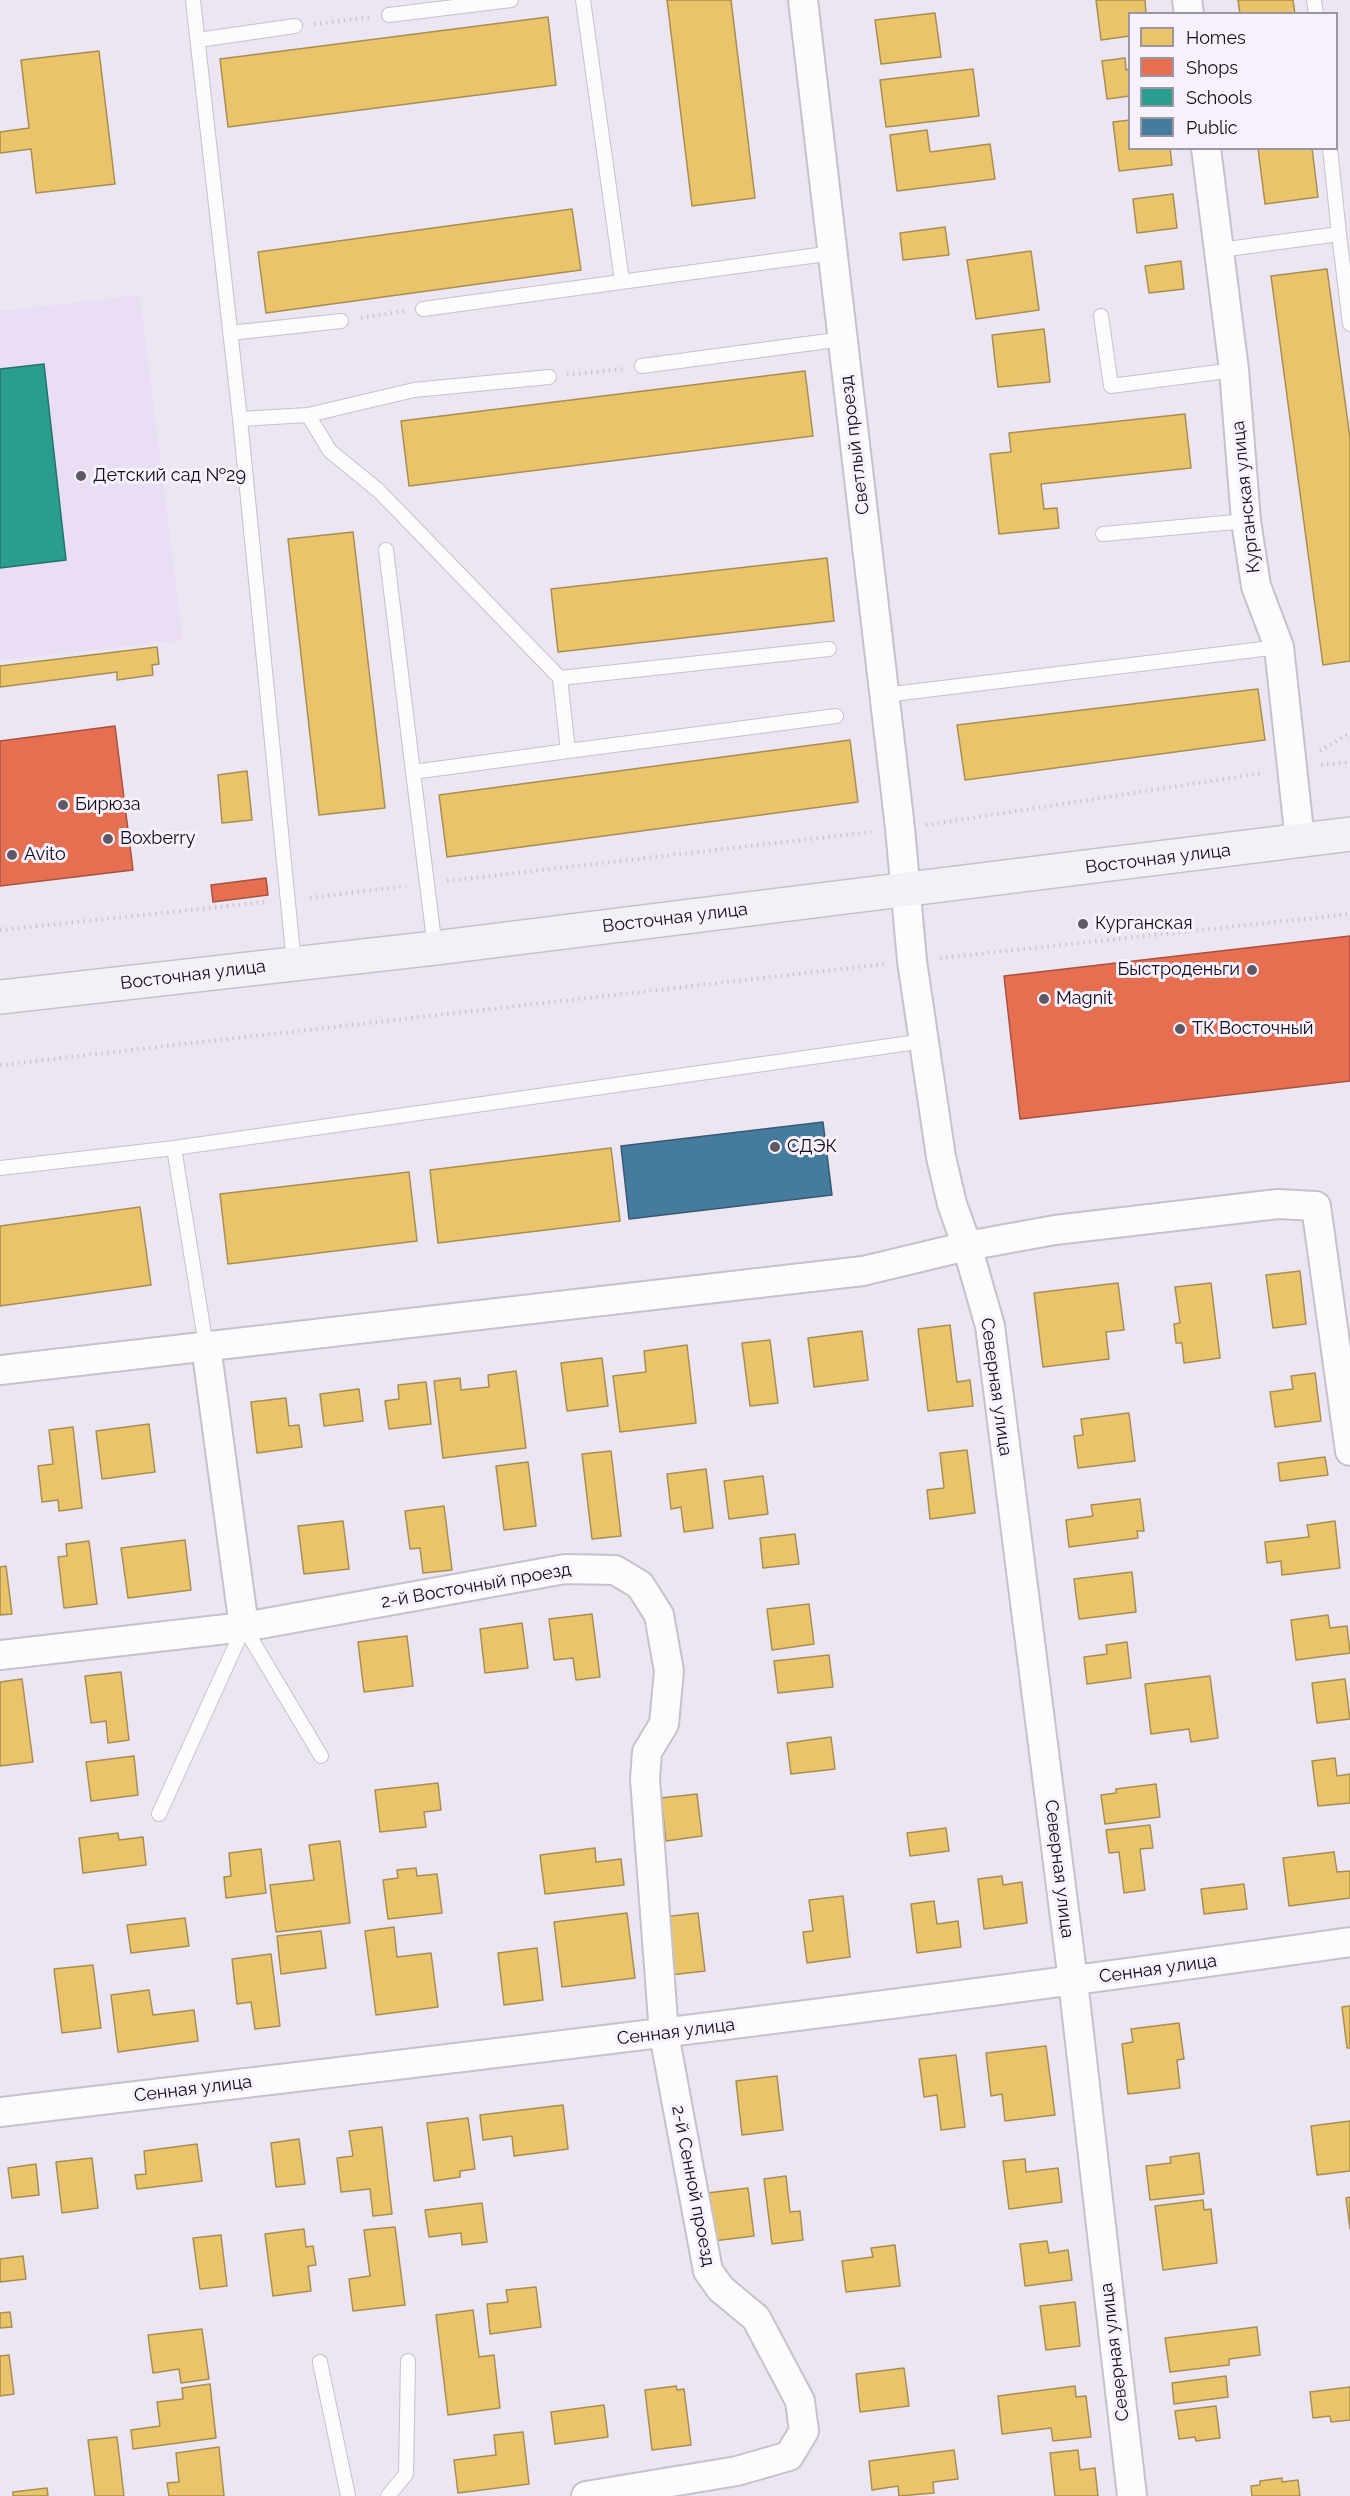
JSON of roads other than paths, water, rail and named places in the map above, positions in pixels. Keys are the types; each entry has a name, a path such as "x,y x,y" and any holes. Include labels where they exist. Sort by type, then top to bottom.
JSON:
{"main road":[{"name":"Восточная улица","path":"0,997 435,948 1350,834"}],"street":[{"name":"Светлый проезд","path":"803,0 885,695 912,961 924,1041"},
{"name":"Курганская улица","path":"1206,150 1234,370 1246,521 1256,586 1279,647 1300,841"},
{"name":"Северная улица","path":"924,1041 941,1157 952,1204 967,1246 990,1326 1073,1981 1132,2496"},
{"path":"0,1370 862,1271 967,1246 1055,1230 1278,1204 1316,1206 1350,1451"},
{"path":"206,1346 244,1627"},
{"name":"2-й Восточный проезд","path":"0,1655 244,1627 565,1569 615,1570 640,1585 659,1615 669,1671 664,1724 647,1752 645,1779 664,2034"},
{"name":"Сенная улица","path":"0,2112 664,2034 1073,1981 1350,1942"},
{"name":"2-й Сенной проезд","path":"586,2496 737,2471 789,2456 804,2431 800,2401 756,2318 721,2289 708,2271 664,2034"}],"lane":[{"path":"193,0 240,419 294,963"},
{"path":"389,15 511,0"},
{"path":"583,0 622,281"},
{"path":"198,40 295,26"},
{"path":"1330,150 1350,324"},
{"path":"1220,250 1338,234"},
{"path":"423,309 833,253"},
{"path":"1101,316 1111,386 1234,370"},
{"path":"230,333 340,321"},
{"path":"642,366 843,339"},
{"path":"240,419 308,415 414,390 549,377"},
{"path":"308,415 330,451 379,491 560,678 568,751"},
{"path":"1103,534 1246,521"},
{"path":"387,550 425,883 435,948"},
{"path":"885,695 1279,647"},
{"path":"560,678 829,649"},
{"path":"413,772 836,716"},
{"path":"0,1168 174,1148 924,1041"},
{"path":"174,1148 206,1346"},
{"path":"244,1627 321,1756"},
{"path":"159,1814 244,1627"},
{"path":"388,2496 406,2474 408,2361"},
{"path":"320,2362 348,2496"}],"place":[{"name":"Детский сад №29","path":"81,476"},
{"name":"Бирюза","path":"63,805"},
{"name":"Boxberry","path":"108,839"},
{"name":"Avito","path":"12,855"},
{"name":"Курганская","path":"1083,924"},
{"name":"Быстроденьги","path":"1252,970"},
{"name":"Magnit","path":"1044,999"},
{"name":"ТК Восточный","path":"1180,1029"},
{"name":"СДЭК","path":"775,1147"}]}
